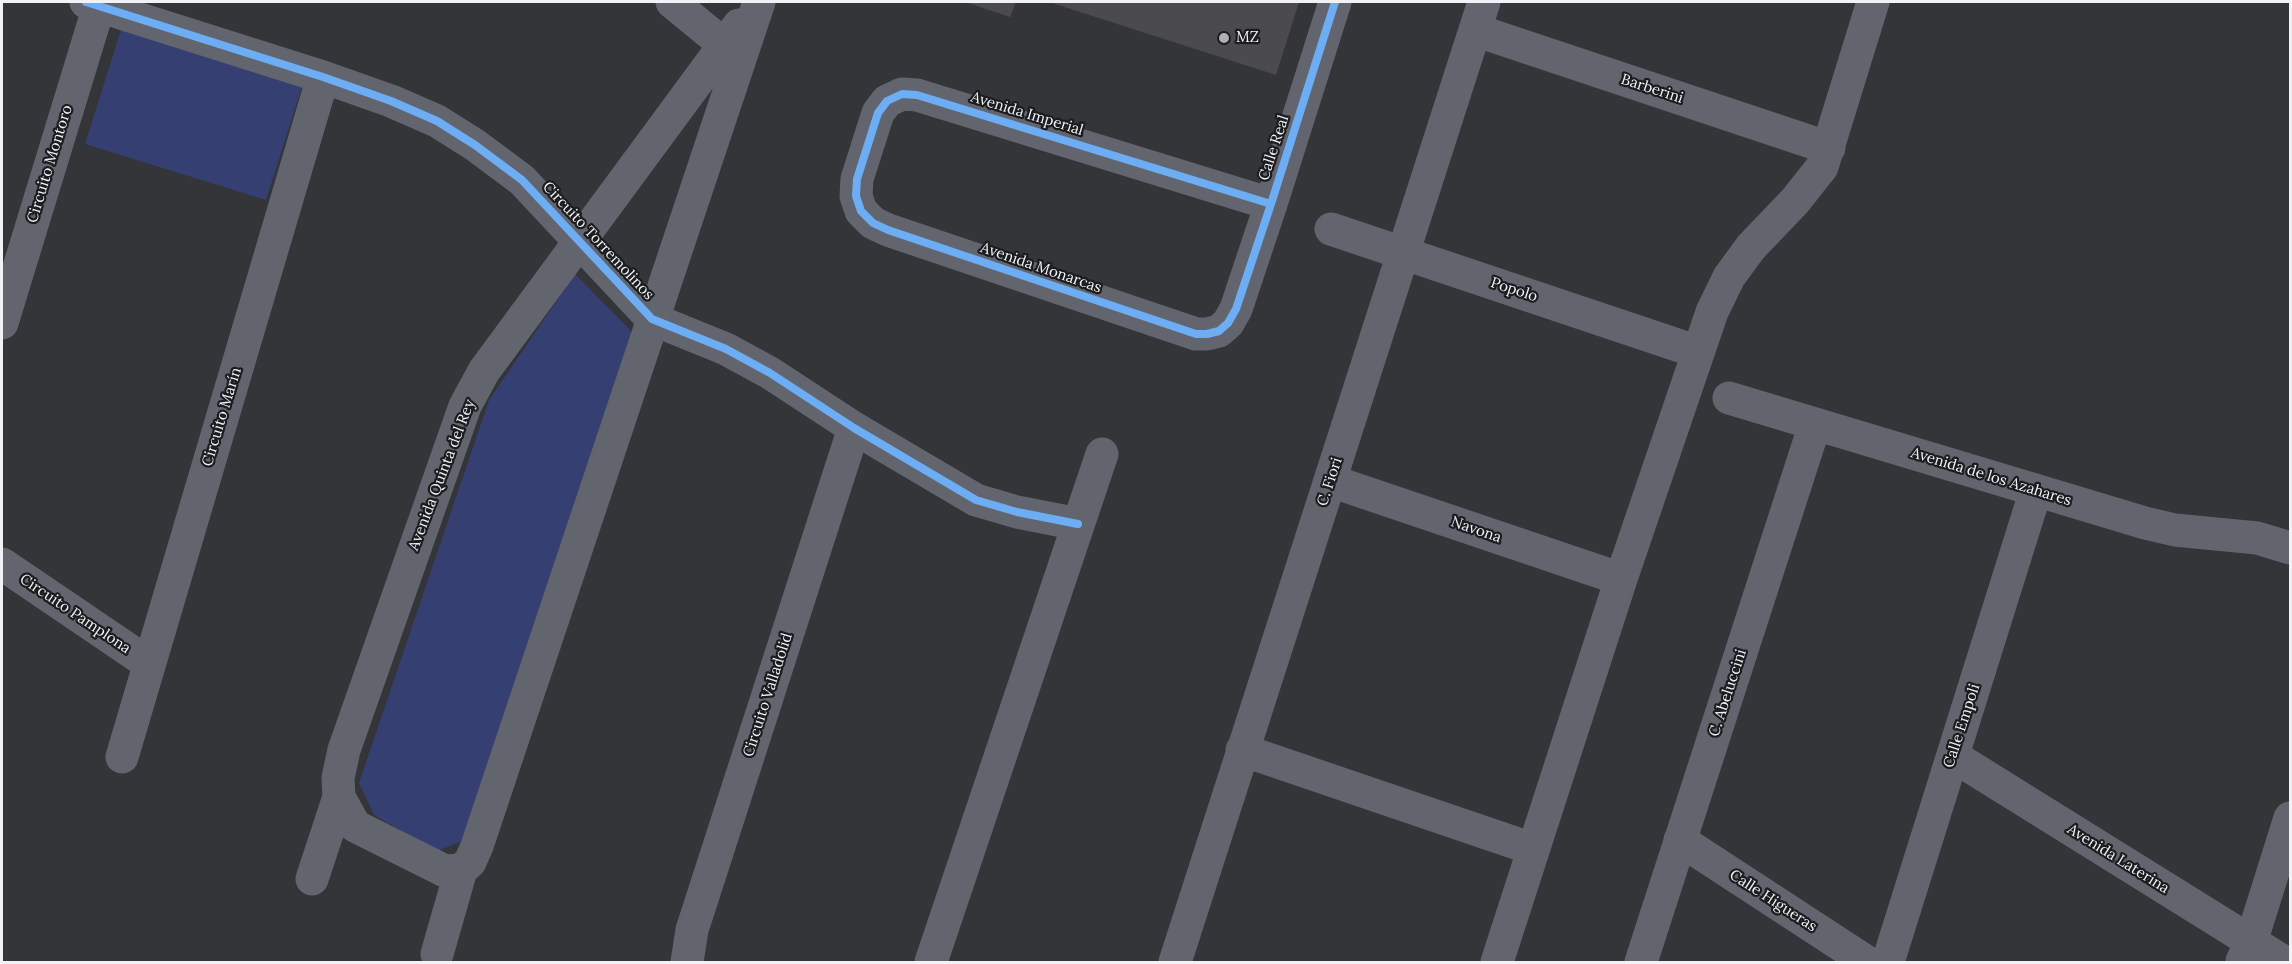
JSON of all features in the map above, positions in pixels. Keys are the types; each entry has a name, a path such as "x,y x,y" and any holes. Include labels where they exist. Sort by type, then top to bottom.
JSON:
{"street":[{"path":"672,2 732,52"},
{"path":"437,954 461,870 470,862 477,846 652,319 732,52 757,2"},
{"name":"Calle Real","path":"1219,331 1228,323 1236,309 1335,2"},
{"path":"1497,963 1621,579 1712,312 1729,277 1751,247 1795,201 1822,167 1873,2"},
{"name":"Circuito Torremolinos","path":"93,4 324,77 391,101 437,121 475,145 522,180 652,319 726,349 770,373 854,428 976,500 1017,512 1078,524"},
{"name":"Circuito Montoro","path":"2,323 93,4"},
{"name":"Barberini","path":"1479,16 1829,148"},
{"name":"C. Fiori","path":"1175,963 1479,16"},
{"name":"Avenida Quinta del Rey","path":"312,879 339,797 338,778 344,750 465,406 484,371 581,242 732,52"},
{"name":"Circuito Marín","path":"122,757 148,663 324,77"},
{"name":"Avenida Imperial","path":"861,211 856,196 857,179 878,114 887,101 902,94 917,95 1271,204"},
{"name":"Avenida Monarcas","path":"861,211 873,223 888,230 1196,334 1219,331"},
{"name":"Popolo","path":"1330,229 1698,352"},
{"name":"Avenida de los Azahares","path":"1729,398 2175,530 2257,538 2290,548"},
{"name":"C. Abeluccini","path":"1641,963 1815,424"},
{"name":"Circuito Valladolid","path":"687,963 692,930 854,428"},
{"path":"931,963 1102,454"},
{"name":"Navona","path":"1331,481 1621,579"},
{"name":"Calle Empoli","path":"1888,963 2036,490"},
{"name":"Avenida de los Azahares","path":"2257,538 2290,529"},
{"name":"Circuito Pamplona","path":"2,564 148,663"},
{"path":"1242,750 1533,849"},
{"name":"Avenida Laterina","path":"1953,756 2246,952 2284,963"},
{"path":"339,797 355,826 445,871 461,870"},
{"path":"2246,952 2290,818"},
{"name":"Calle Higueras","path":"1680,840 1867,963"}],"shaded area":[{"path":"125,17 306,74 266,200 85,144"},
{"path":"575,274 634,334 473,837 437,851 374,815 359,783 489,400"}],"building":[{"path":"965,2 1016,2 1010,17"},
{"name":"MZ","path":"1049,2 1299,2 1276,75"}],"cycle path":[{"path":"86,2 323,77 391,101 437,121 475,145 522,180 652,319 726,349 770,373 854,428 976,500 1017,512 1078,524"},
{"path":"1271,204 917,95 902,94 887,101 878,113 857,179 856,196 861,211 873,223 888,230 1196,334 1219,331 1228,323 1236,309 1271,204 1335,2"}],"place":[{"name":"MZ","path":"1224,38"}]}
